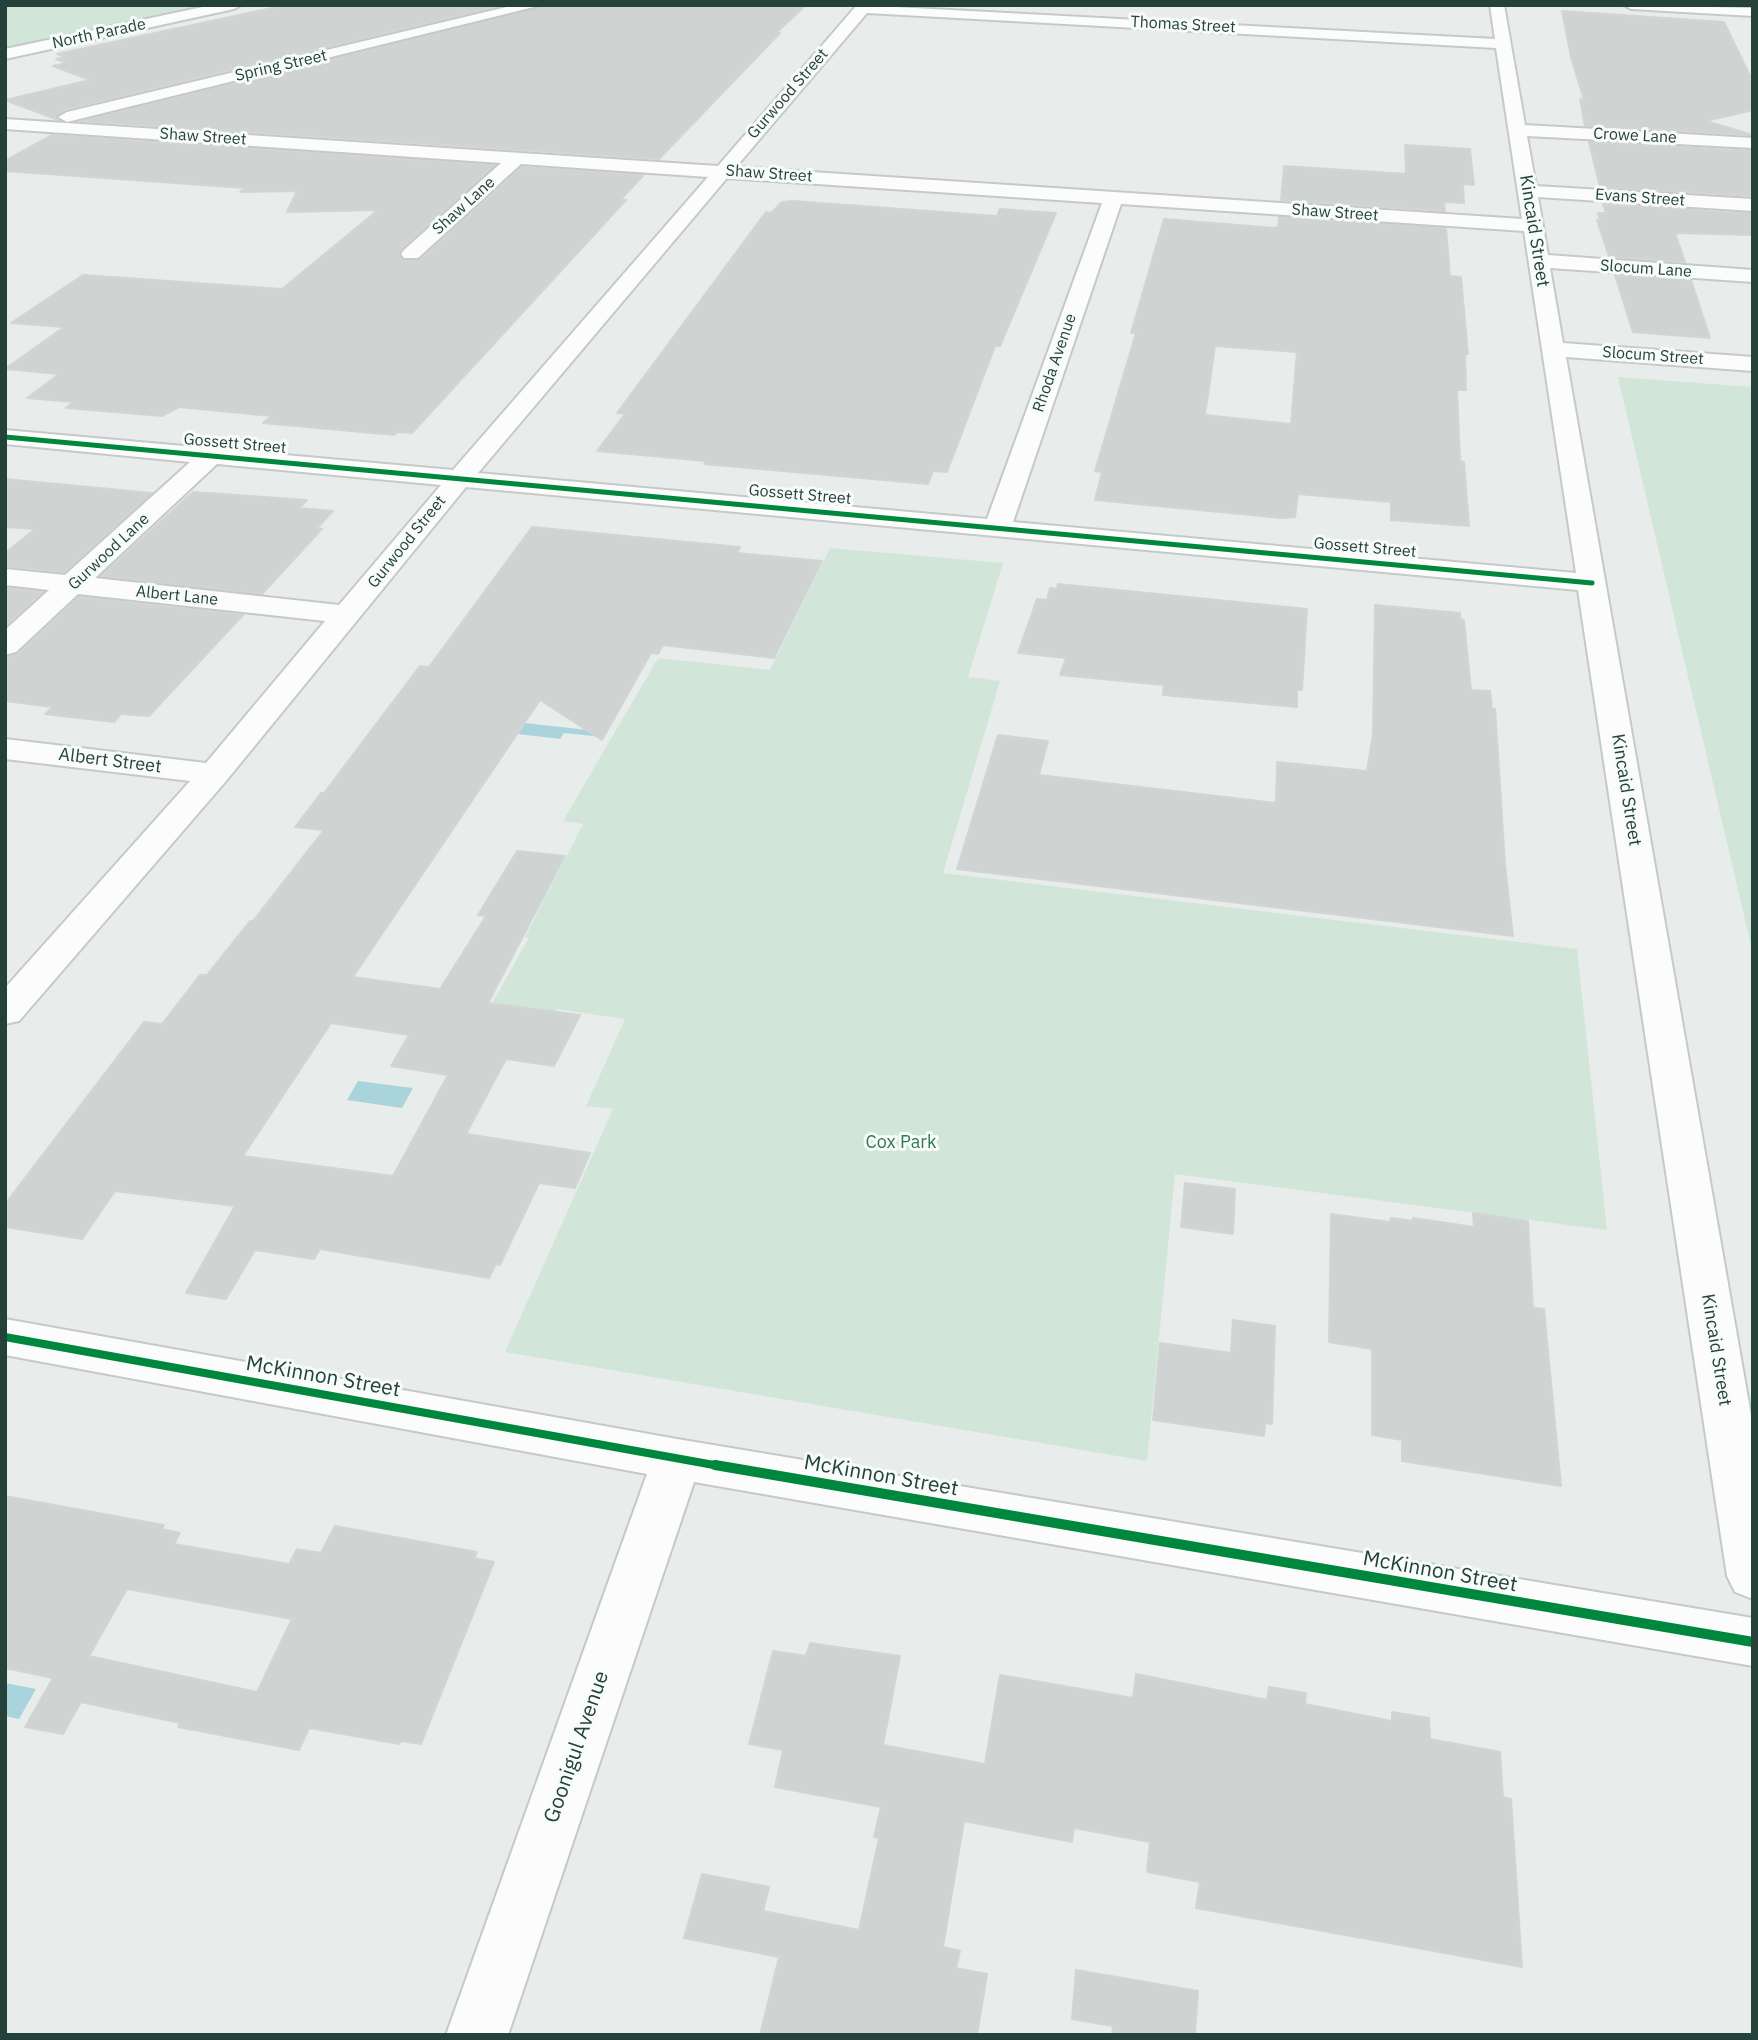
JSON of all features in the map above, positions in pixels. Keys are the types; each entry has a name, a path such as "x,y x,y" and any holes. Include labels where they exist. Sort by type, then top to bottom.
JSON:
{"street":[{"name":"North Parade","path":"5,54 234,5"},
{"name":"Spring Street","path":"13,126 535,5"},
{"name":"Kincaid Street","path":"1497,5 1753,1576"},
{"path":"1631,5 1753,12"},
{"name":"Thomas Street","path":"868,7 1503,44"},
{"name":"Gurwood Street","path":"12,994 214,774 460,478 721,171 868,7"},
{"name":"Shaw Street","path":"13,126 1533,226"},
{"name":"Crowe Lane","path":"1517,130 1753,143"},
{"name":"Shaw Lane","path":"411,254 517,158"},
{"name":"Evans Street","path":"1527,191 1753,205"},
{"name":"Rhoda Avenue","path":"998,527 1113,199"},
{"name":"Slocum Lane","path":"1539,261 1753,276"},
{"name":"Slocum Street","path":"1553,349 1753,364"},
{"name":"Gossett Street","path":"5,437 1592,583"},
{"name":"Gurwood Lane","path":"5,646 211,456"},
{"name":"Albert Lane","path":"5,576 348,615"},
{"name":"Albert Street","path":"5,749 214,774"},
{"name":"McKinnon Street","path":"5,1337 677,1460 1753,1642"},
{"name":"Goonigul Avenue","path":"477,2035 677,1460"}],"green space":[{"path":"5,5 234,5 5,54"},
{"path":"1618,377 1753,387 1753,954"},
{"name":"Cox Park","path":"830,548 1003,563 968,677 1000,681 943,873 1577,949 1607,1230 1175,1174 1147,1461 505,1352 613,1109 586,1106 625,1019 556,1009 552,1015 490,1007 529,938 525,937 583,824 563,821 658,658 770,670"}],"water":[{"path":"525,723 606,732 603,737 564,733 560,739 518,734"},
{"path":"358,1081 413,1088 402,1108 347,1100"},
{"path":"5,1683 36,1689 19,1719 5,1716"}],"building":[{"path":"286,5 503,5 66,109 56,116 58,120 5,100 90,80 53,66 67,63 56,59 66,57 57,54"},
{"path":"544,5 806,5 776,33 780,33 659,159 81,121"},
{"path":"1562,11 1724,22 1753,82 1753,110 1706,121 1753,135 1585,126 1580,99 1584,100 1571,57"},
{"path":"52,135 495,165 402,248 398,254 404,261 420,260 522,167 644,175 621,199 626,200 412,433 397,432 394,435 263,423 271,416 179,407 162,416 66,408 73,402 27,398 59,374 5,369 64,327 11,323 83,275 282,289 378,210 287,212 297,191 240,192 245,188 5,171 5,161"},
{"path":"1589,142 1753,151 1753,196 1600,187"},
{"path":"1405,145 1470,149 1474,185 1463,184 1464,203 1444,202 1445,211 1281,200 1284,166 1406,174"},
{"path":"782,202 997,216 1000,209 1056,213 1000,346 995,346 947,472 933,471 928,484 704,464 706,461 597,451 625,414 617,413 766,212 771,213"},
{"path":"1603,204 1753,214 1753,235 1675,233 1685,262 1609,257 1597,220 1600,220 1598,213 1606,213"},
{"path":"1279,217 1446,228 1450,276 1461,277 1468,354 1465,354 1466,390 1457,390 1460,461 1464,462 1469,526 1391,520 1391,502 1298,494 1295,517 1282,518 1095,500 1102,472 1095,471 1136,333 1131,333 1164,219 1278,227","holes":["1215,346 1297,352 1291,424 1205,415"]},
{"path":"1615,275 1691,280 1710,338 1633,332"},
{"path":"5,479 152,493 64,572 5,566 5,553 35,529 5,527"},
{"path":"193,492 307,500 299,508 333,511 317,528 322,529 262,594 101,576"},
{"path":"532,527 740,547 737,553 822,561 774,658 663,645 658,654 651,653 602,740 540,700 353,977 440,989 486,916 478,915 517,851 565,856 488,1003 580,1015 554,1066 506,1059 466,1134 590,1153 575,1188 539,1183 500,1265 496,1264 489,1278 320,1249 314,1259 255,1250 226,1299 186,1293 235,1206 115,1191 82,1239 5,1227 5,1204 144,1022 162,1024 200,975 207,975 250,921 253,921 324,830 295,827 420,666 429,667","holes":["331,1023 409,1035 391,1066 448,1075 393,1176 243,1156"]},
{"path":"1058,584 1307,609 1302,690 1297,690 1297,707 1163,695 1164,685 1060,675 1066,658 1018,653 1037,599 1047,600 1050,588 1057,589"},
{"path":"5,588 43,592 5,626"},
{"path":"79,597 243,615 149,716 121,714 114,722 45,714 53,707 5,701 5,657 18,654"},
{"path":"1375,605 1460,613 1460,619 1464,620 1471,690 1490,691 1492,709 1495,709 1505,864 1513,936 957,869 998,735 1048,741 1039,775 1276,803 1277,762 1367,771 1373,734"},
{"path":"1185,1183 1235,1189 1233,1234 1181,1227"},
{"path":"1473,1213 1528,1221 1533,1308 1544,1309 1561,1486 1402,1461 1402,1440 1372,1435 1372,1349 1329,1342 1331,1214 1390,1222 1391,1218 1414,1221 1413,1218 1474,1227"},
{"path":"1233,1320 1275,1326 1272,1424 1265,1423 1264,1436 1153,1420 1160,1343 1231,1353"},
{"path":"5,1496 164,1525 162,1529 180,1533 174,1544 289,1564 297,1549 321,1553 335,1526 477,1552 474,1558 494,1562 421,1744 401,1741 399,1744 309,1728 299,1750 178,1727 180,1723 81,1702 63,1734 25,1727 53,1678 5,1668","holes":["127,1589 292,1619 257,1692 89,1656"]},
{"path":"810,1643 900,1656 883,1745 985,1764 1000,1675 1133,1698 1136,1674 1267,1700 1269,1687 1306,1693 1305,1704 1392,1721 1392,1712 1429,1718 1430,1739 1500,1752 1503,1797 1511,1799 1522,1967 1196,1908 1200,1882 1147,1872 1150,1842 1074,1828 1072,1842 964,1821 943,1947 960,1951 956,1968 987,1974 977,2035 760,2035 779,1957 684,1938 702,1874 769,1887 763,1911 859,1930 879,1838 874,1837 881,1807 775,1787 783,1750 749,1744 773,1651 806,1656"},
{"path":"1076,1970 1198,1991 1195,2035 1112,2035 1113,2026 1072,2019"}],"cycle path":[{"path":"5,437 1592,583"},
{"path":"5,1337 677,1459 1753,1642"}]}
